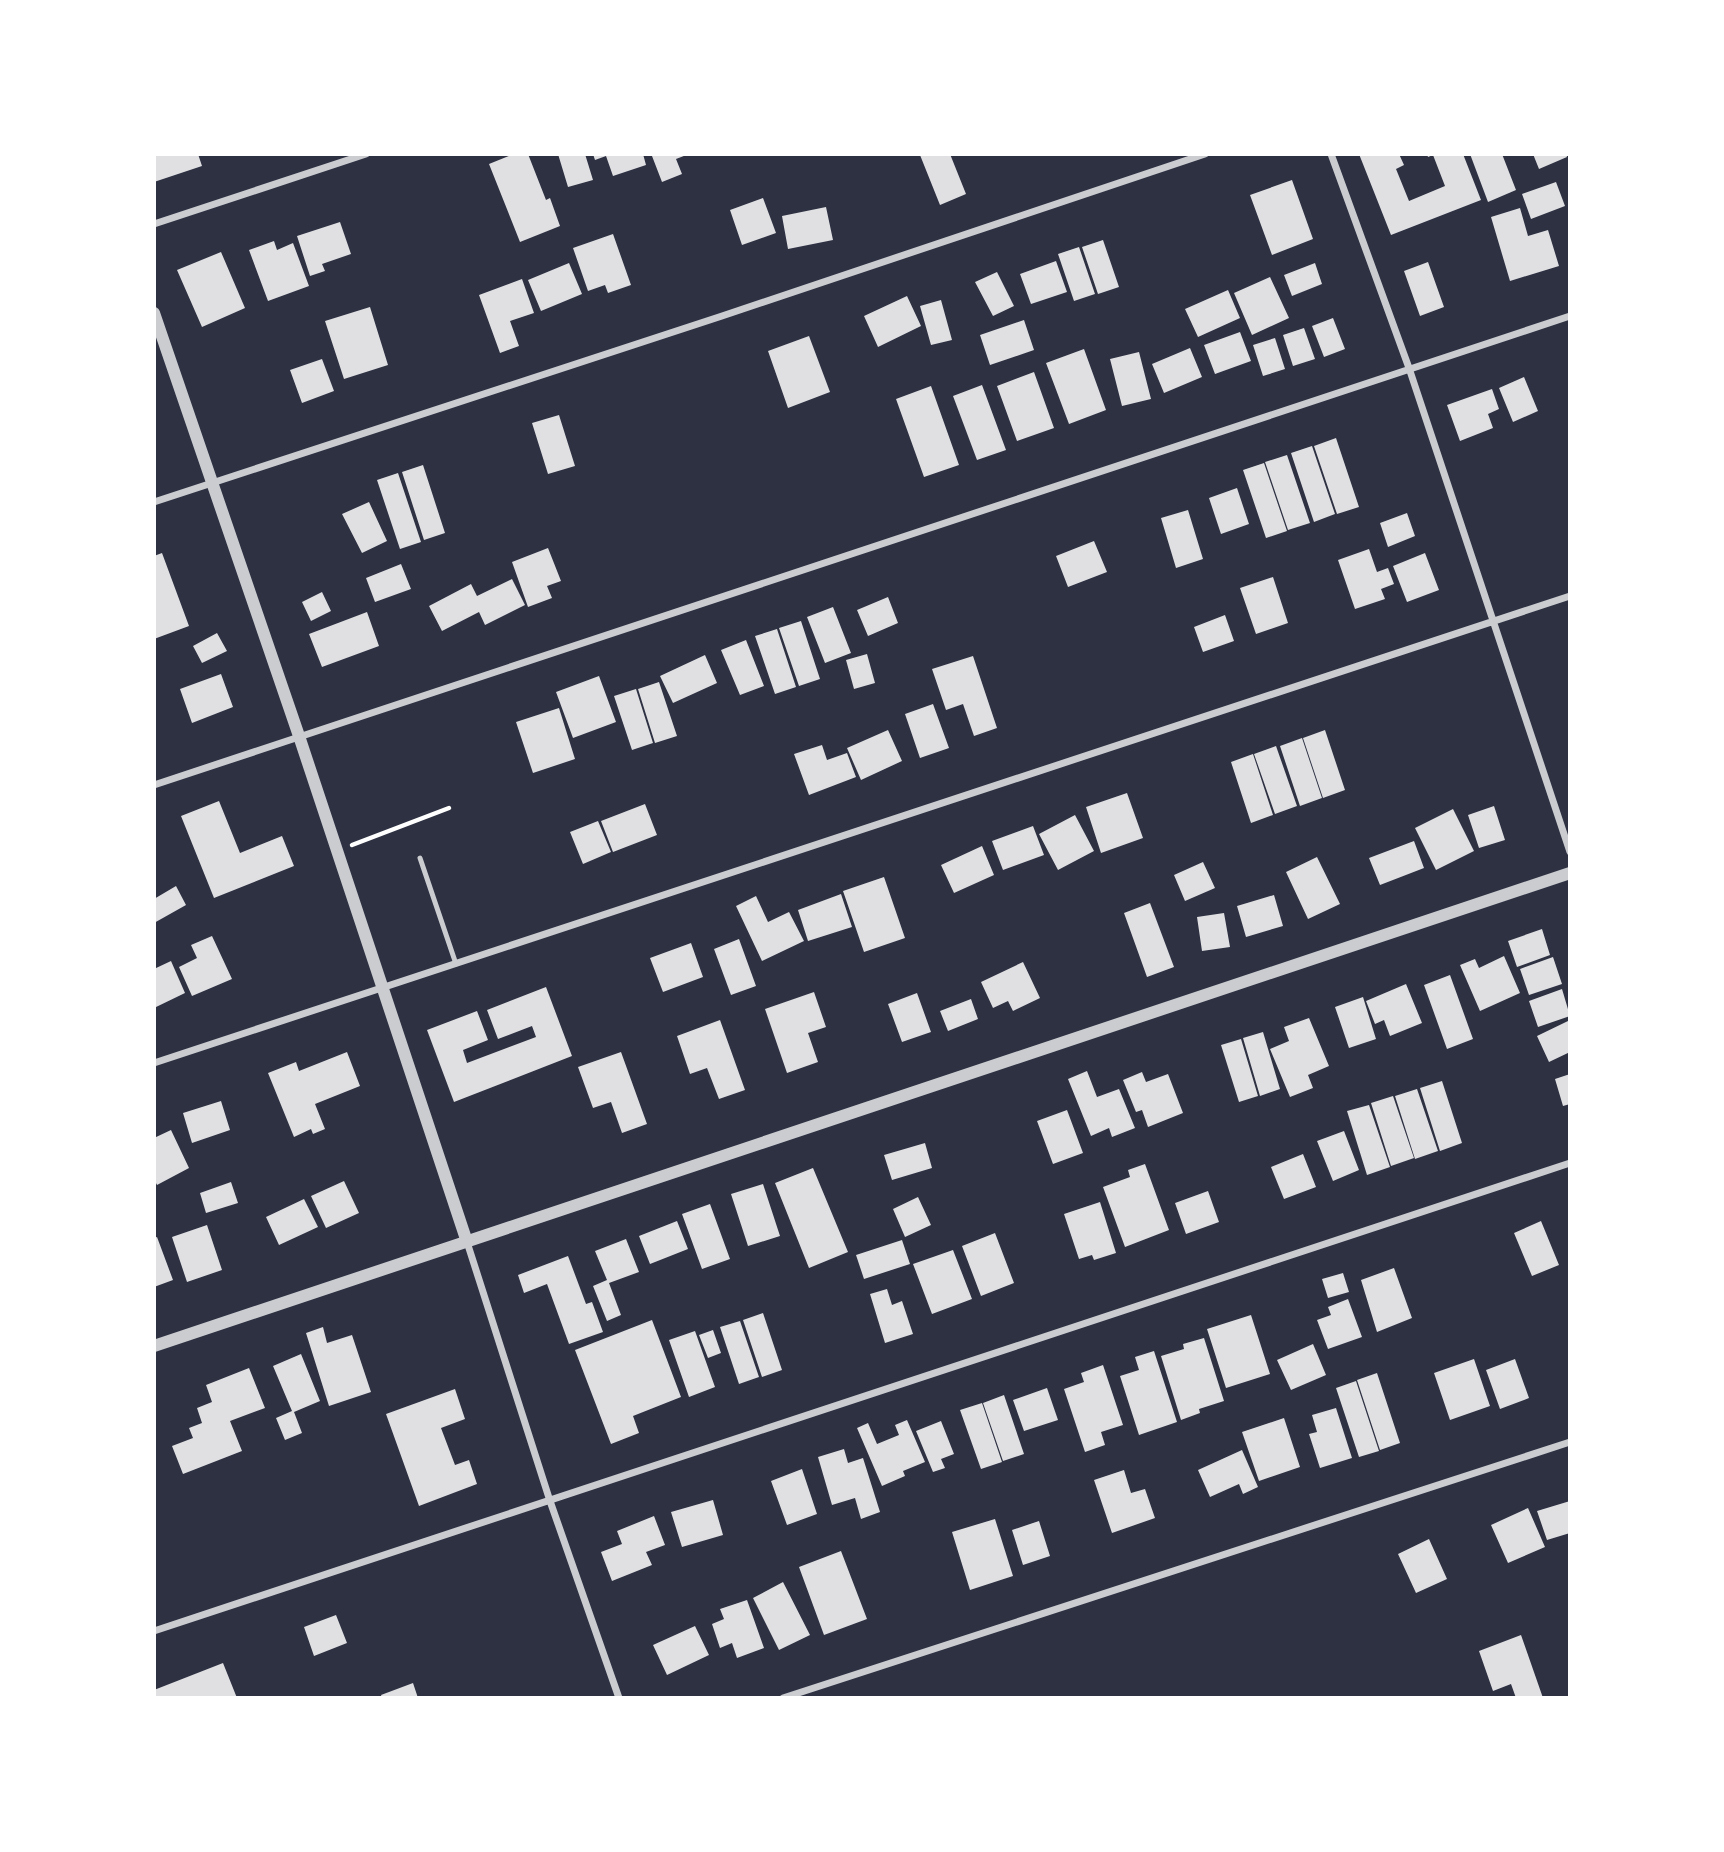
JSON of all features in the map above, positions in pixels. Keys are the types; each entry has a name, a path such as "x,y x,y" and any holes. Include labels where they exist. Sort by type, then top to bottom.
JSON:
{"street":[{"path":"154,224 366,154"},
{"path":"154,502 1205,154"},
{"path":"1331,154 1409,368 1570,852"},
{"path":"154,313 299,736 550,1502 619,1698"},
{"path":"154,785 1570,316"},
{"path":"154,1063 1570,596"},
{"path":"154,1346 1570,873"},
{"path":"154,1631 1570,1163"},
{"path":"783,1698 1570,1442"}],"lane":[{"path":"420,858 456,964"}],"path":[{"path":"337,851 449,808"}],"building":[{"path":"198,154 202,166 154,182 154,155"},
{"path":"514,154 528,154 546,200 550,198 560,226 520,242 489,164"},
{"path":"558,154 585,154 593,180 568,187"},
{"path":"593,154 643,154 646,165 613,176 606,156 595,160"},
{"path":"689,154 676,159 682,174 662,182 652,156"},
{"path":"950,154 966,194 940,205 920,155"},
{"path":"1359,154 1399,154 1404,165 1396,169 1409,201 1445,186 1433,155 1428,157 1427,154 1463,154 1481,200 1391,235"},
{"path":"1470,154 1502,154 1516,190 1488,202"},
{"path":"1533,154 1566,154 1567,157 1539,169"},
{"path":"1292,180 1313,239 1272,255 1250,195"},
{"path":"1556,182 1565,206 1531,219 1522,194"},
{"path":"763,198 776,233 742,245 730,210"},
{"path":"826,207 833,240 788,249 782,216"},
{"path":"1520,208 1528,236 1548,230 1559,266 1510,281 1491,217"},
{"path":"340,222 351,254 322,264 325,271 310,276 297,236"},
{"path":"613,234 631,285 608,293 605,285 588,291 573,248"},
{"path":"1103,240 1119,287 1098,294 1082,247"},
{"path":"274,241 277,250 293,243 309,286 268,301 249,250"},
{"path":"1079,247 1095,294 1074,301 1058,254"},
{"path":"221,252 245,308 202,327 177,270"},
{"path":"1056,261 1067,292 1031,304 1020,274"},
{"path":"1428,262 1444,307 1420,316 1404,271"},
{"path":"569,263 582,294 541,311 528,280"},
{"path":"1315,263 1322,284 1292,296 1284,275"},
{"path":"997,272 1014,306 993,316 975,282"},
{"path":"1270,277 1289,318 1252,335 1234,293"},
{"path":"522,279 534,313 510,321 519,346 500,353 479,295"},
{"path":"1228,290 1240,318 1198,337 1185,309"},
{"path":"907,296 921,326 878,347 864,316"},
{"path":"941,300 952,340 931,345 920,306"},
{"path":"370,307 388,365 344,379 325,321"},
{"path":"1333,318 1345,349 1324,357 1312,326"},
{"path":"1024,320 1034,350 990,365 980,335"},
{"path":"1304,328 1315,359 1293,366 1283,335"},
{"path":"1240,332 1251,361 1215,374 1204,345"},
{"path":"809,336 830,392 788,408 768,351"},
{"path":"1275,338 1285,369 1263,376 1253,345"},
{"path":"1190,348 1202,377 1164,393 1152,364"},
{"path":"1084,349 1106,410 1069,424 1046,363"},
{"path":"1139,352 1151,399 1122,406 1110,359"},
{"path":"322,359 334,391 302,403 290,370"},
{"path":"1034,372 1054,428 1017,441 997,386"},
{"path":"1524,377 1538,411 1513,422 1499,388"},
{"path":"982,385 1006,450 977,460 953,396"},
{"path":"931,386 959,465 924,477 896,399"},
{"path":"1492,389 1499,409 1488,414 1493,428 1460,441 1447,405"},
{"path":"559,415 575,466 548,474 532,423"},
{"path":"1336,438 1359,507 1337,514 1314,446"},
{"path":"1312,446 1335,514 1314,522 1291,453"},
{"path":"1287,455 1310,523 1288,530 1265,462"},
{"path":"1264,463 1287,531 1266,538 1243,470"},
{"path":"423,465 445,533 424,540 402,472"},
{"path":"398,473 421,542 400,549 377,480"},
{"path":"1237,488 1249,524 1221,534 1209,498"},
{"path":"369,502 387,541 362,553 342,514"},
{"path":"1188,510 1203,559 1176,568 1161,518"},
{"path":"1407,513 1415,536 1388,547 1380,523"},
{"path":"1094,541 1107,572 1068,587 1056,556"},
{"path":"548,548 561,581 547,586 552,598 528,607 512,562"},
{"path":"1369,549 1377,572 1388,568 1394,584 1381,589 1385,599 1355,609 1338,560"},
{"path":"162,553 189,626 154,639 154,556"},
{"path":"1425,553 1439,590 1407,602 1393,566"},
{"path":"401,564 411,589 375,602 366,578"},
{"path":"1273,577 1288,623 1256,634 1240,588"},
{"path":"512,579 525,605 485,625 479,612 442,631 429,606 471,584 477,596"},
{"path":"322,592 331,611 311,621 302,602"},
{"path":"888,597 898,623 868,636 857,610"},
{"path":"833,607 851,653 825,663 807,617"},
{"path":"367,612 379,646 322,667 309,634"},
{"path":"1225,615 1234,641 1203,652 1194,627"},
{"path":"801,621 820,679 799,686 779,628"},
{"path":"777,629 796,687 775,694 755,636"},
{"path":"217,633 227,651 202,663 193,646"},
{"path":"746,640 764,686 740,695 721,650"},
{"path":"867,654 875,683 854,689 846,660"},
{"path":"705,655 717,683 673,703 660,676"},
{"path":"973,656 997,728 974,736 963,704 946,710 932,669"},
{"path":"221,674 233,707 192,723 180,689"},
{"path":"599,676 616,722 573,738 556,692"},
{"path":"659,682 677,736 655,743 638,689"},
{"path":"636,689 653,743 632,750 614,696"},
{"path":"933,704 949,748 920,758 905,714"},
{"path":"559,708 575,759 533,773 516,722"},
{"path":"888,730 902,761 861,780 847,748"},
{"path":"1325,730 1345,790 1323,798 1303,738"},
{"path":"1302,738 1322,798 1300,806 1280,746"},
{"path":"822,745 827,760 847,753 856,777 809,795 794,754"},
{"path":"1276,746 1297,806 1275,814 1254,754"},
{"path":"1253,754 1273,815 1251,823 1231,762"},
{"path":"1127,793 1143,838 1101,853 1086,807"},
{"path":"219,801 240,853 282,836 294,866 214,898 181,816"},
{"path":"645,804 657,835 613,852 601,821"},
{"path":"1494,806 1505,840 1479,848 1468,815"},
{"path":"1453,809 1474,851 1436,870 1415,828"},
{"path":"1075,815 1094,851 1058,870 1039,834"},
{"path":"598,821 611,852 583,864 570,832"},
{"path":"1033,826 1044,855 1003,870 992,841"},
{"path":"1414,841 1424,868 1380,885 1369,858"},
{"path":"982,846 994,875 954,893 941,865"},
{"path":"1317,857 1340,904 1308,919 1286,872"},
{"path":"1203,862 1215,888 1185,901 1174,875"},
{"path":"884,877 905,938 864,952 843,891"},
{"path":"176,886 186,905 154,923 154,899"},
{"path":"841,894 852,927 808,941 798,910"},
{"path":"1274,895 1283,926 1246,937 1237,906"},
{"path":"756,896 768,922 789,912 804,941 762,961 736,906"},
{"path":"1150,903 1174,967 1147,977 1124,913"},
{"path":"1224,913 1230,947 1202,951 1197,917"},
{"path":"1542,929 1550,955 1517,967 1508,941"},
{"path":"212,936 232,979 192,996 179,967 197,958 191,945"},
{"path":"739,939 756,986 731,995 714,949"},
{"path":"691,943 703,977 663,992 650,958"},
{"path":"1504,956 1520,993 1480,1011 1460,965 1475,959 1479,968"},
{"path":"1553,957 1562,984 1529,995 1520,969"},
{"path":"171,961 185,993 154,1008 154,969"},
{"path":"1023,962 1040,998 1013,1011 1008,1001 993,1008 981,982"},
{"path":"1450,975 1473,1039 1447,1049 1424,985"},
{"path":"1406,984 1422,1023 1390,1036 1384,1020 1375,1024 1366,1001"},
{"path":"546,987 572,1056 454,1102 427,1030 477,1011 488,1040 463,1050 467,1063 536,1037 532,1026 498,1039 487,1010"},
{"path":"1562,989 1570,1016 1538,1027 1529,1001"},
{"path":"814,992 826,1027 808,1033 818,1062 787,1073 765,1009"},
{"path":"917,993 931,1032 902,1042 888,1004"},
{"path":"1363,997 1376,1039 1349,1048 1335,1007"},
{"path":"971,999 978,1019 948,1031 940,1011"},
{"path":"1309,1018 1329,1066 1308,1075 1313,1088 1290,1097 1270,1049 1289,1041 1284,1027"},
{"path":"720,1020 745,1090 719,1099 707,1068 690,1074 677,1036"},
{"path":"1568,1021 1570,1052 1549,1062 1537,1036"},
{"path":"1263,1032 1280,1089 1260,1096 1243,1038"},
{"path":"1241,1039 1258,1096 1239,1102 1221,1045"},
{"path":"347,1052 360,1086 315,1104 325,1129 313,1134 311,1129 294,1137 268,1073 296,1062 299,1071"},
{"path":"621,1052 647,1124 622,1133 611,1102 593,1108 578,1067"},
{"path":"1087,1071 1097,1097 1119,1089 1135,1128 1112,1137 1109,1128 1091,1136 1068,1079"},
{"path":"1142,1072 1146,1082 1168,1074 1183,1113 1148,1127 1142,1110 1136,1112 1123,1080"},
{"path":"1570,1074 1570,1104 1563,1106 1555,1079"},
{"path":"1442,1081 1462,1143 1440,1151 1420,1088"},
{"path":"1417,1089 1438,1151 1415,1159 1395,1096"},
{"path":"1393,1096 1414,1158 1391,1166 1371,1103"},
{"path":"221,1101 230,1130 192,1143 183,1113"},
{"path":"1369,1105 1390,1167 1367,1175 1347,1111"},
{"path":"1067,1110 1083,1153 1053,1164 1037,1121"},
{"path":"171,1130 189,1168 157,1185 154,1179 154,1138"},
{"path":"1344,1131 1359,1170 1333,1181 1317,1141"},
{"path":"925,1143 932,1168 892,1180 884,1155"},
{"path":"1303,1154 1316,1187 1284,1199 1271,1167"},
{"path":"1145,1164 1169,1230 1125,1247 1103,1187 1130,1177 1128,1170"},
{"path":"813,1168 848,1252 809,1268 775,1183"},
{"path":"344,1181 359,1213 326,1228 311,1196"},
{"path":"231,1182 238,1203 206,1213 200,1193"},
{"path":"763,1184 780,1236 748,1246 731,1194"},
{"path":"1208,1191 1219,1222 1186,1234 1175,1203"},
{"path":"918,1197 931,1225 905,1237 893,1209"},
{"path":"304,1199 318,1227 279,1245 266,1217"},
{"path":"1100,1202 1116,1253 1094,1260 1092,1255 1079,1259 1064,1214"},
{"path":"710,1204 730,1259 702,1269 682,1214"},
{"path":"677,1221 688,1249 650,1264 639,1236"},
{"path":"1541,1221 1559,1265 1532,1276 1514,1233"},
{"path":"207,1225 222,1270 187,1282 172,1237"},
{"path":"995,1233 1014,1283 981,1296 962,1246"},
{"path":"157,1237 173,1280 154,1287 154,1238"},
{"path":"626,1239 639,1272 609,1283 621,1315 607,1321 593,1286 607,1280 595,1251"},
{"path":"902,1240 910,1264 864,1279 856,1255"},
{"path":"953,1250 972,1299 932,1314 913,1264"},
{"path":"568,1256 586,1304 592,1302 603,1332 569,1344 547,1284 524,1293 518,1275"},
{"path":"1394,1268 1412,1318 1377,1332 1361,1280"},
{"path":"1343,1273 1349,1292 1328,1298 1322,1279"},
{"path":"887,1289 892,1305 902,1301 913,1334 885,1343 870,1294"},
{"path":"1348,1299 1362,1337 1328,1349 1317,1320 1331,1315 1328,1307"},
{"path":"763,1313 782,1370 762,1377 743,1320"},
{"path":"1251,1315 1270,1374 1226,1388 1207,1329"},
{"path":"652,1320 681,1397 633,1416 639,1433 611,1444 575,1350"},
{"path":"740,1321 759,1377 739,1384 720,1327"},
{"path":"323,1327 327,1343 352,1335 371,1392 329,1406 306,1333"},
{"path":"713,1330 721,1353 708,1358 699,1335"},
{"path":"695,1331 715,1387 689,1397 669,1340"},
{"path":"1204,1338 1224,1401 1199,1409 1200,1413 1181,1420 1161,1356 1184,1349 1183,1344"},
{"path":"1313,1344 1326,1375 1291,1390 1277,1360"},
{"path":"1154,1351 1177,1422 1139,1435 1120,1376 1139,1370 1135,1357"},
{"path":"301,1354 320,1401 294,1412 302,1433 285,1440 276,1418 292,1411 273,1366"},
{"path":"1474,1359 1490,1406 1450,1420 1434,1373"},
{"path":"1515,1359 1529,1398 1500,1409 1486,1370"},
{"path":"1103,1365 1123,1425 1101,1432 1105,1445 1085,1452 1064,1389 1084,1382 1081,1373"},
{"path":"249,1368 265,1408 230,1421 242,1451 183,1474 172,1446 193,1438 189,1428 202,1423 197,1408 212,1402 206,1385"},
{"path":"1377,1373 1400,1443 1380,1450 1357,1380"},
{"path":"1356,1381 1379,1451 1359,1457 1336,1388"},
{"path":"1047,1388 1058,1420 1024,1431 1013,1400"},
{"path":"455,1389 465,1419 441,1428 455,1465 469,1460 477,1484 419,1506 386,1414"},
{"path":"1004,1395 1024,1454 1003,1461 983,1403"},
{"path":"982,1403 1002,1462 981,1469 960,1410"},
{"path":"1336,1408 1352,1458 1320,1468 1309,1434 1317,1432 1312,1415"},
{"path":"1284,1418 1300,1467 1259,1481 1242,1432"},
{"path":"907,1420 925,1462 903,1471 905,1476 882,1486 857,1428 868,1423 877,1444 899,1435 895,1425"},
{"path":"941,1421 954,1454 941,1459 945,1468 933,1472 916,1431"},
{"path":"844,1449 848,1463 863,1458 880,1512 861,1519 855,1498 832,1505 818,1457"},
{"path":"1242,1450 1258,1487 1243,1494 1239,1484 1210,1497 1198,1470"},
{"path":"802,1469 817,1514 787,1525 771,1481"},
{"path":"1124,1470 1131,1493 1145,1489 1155,1518 1112,1533 1094,1480"},
{"path":"713,1500 723,1535 682,1547 671,1512"},
{"path":"1570,1501 1570,1533 1547,1540 1537,1511"},
{"path":"1528,1508 1545,1547 1508,1563 1491,1525"},
{"path":"654,1516 665,1545 646,1552 652,1565 612,1581 601,1552 622,1544 617,1531"},
{"path":"995,1519 1013,1576 970,1590 952,1532"},
{"path":"1039,1521 1050,1556 1023,1565 1012,1530"},
{"path":"1429,1539 1447,1579 1416,1593 1398,1554"},
{"path":"841,1551 867,1619 824,1635 799,1567"},
{"path":"783,1582 810,1635 779,1650 753,1598"},
{"path":"747,1600 764,1648 737,1658 732,1643 720,1648 712,1624 724,1619 720,1609"},
{"path":"336,1615 347,1643 314,1656 304,1627"},
{"path":"695,1626 709,1655 667,1675 653,1645"},
{"path":"1521,1635 1543,1698 1516,1698 1511,1684 1493,1691 1479,1651"},
{"path":"223,1663 237,1698 154,1698 154,1690"},
{"path":"413,1683 418,1698 382,1698 381,1695"}]}
